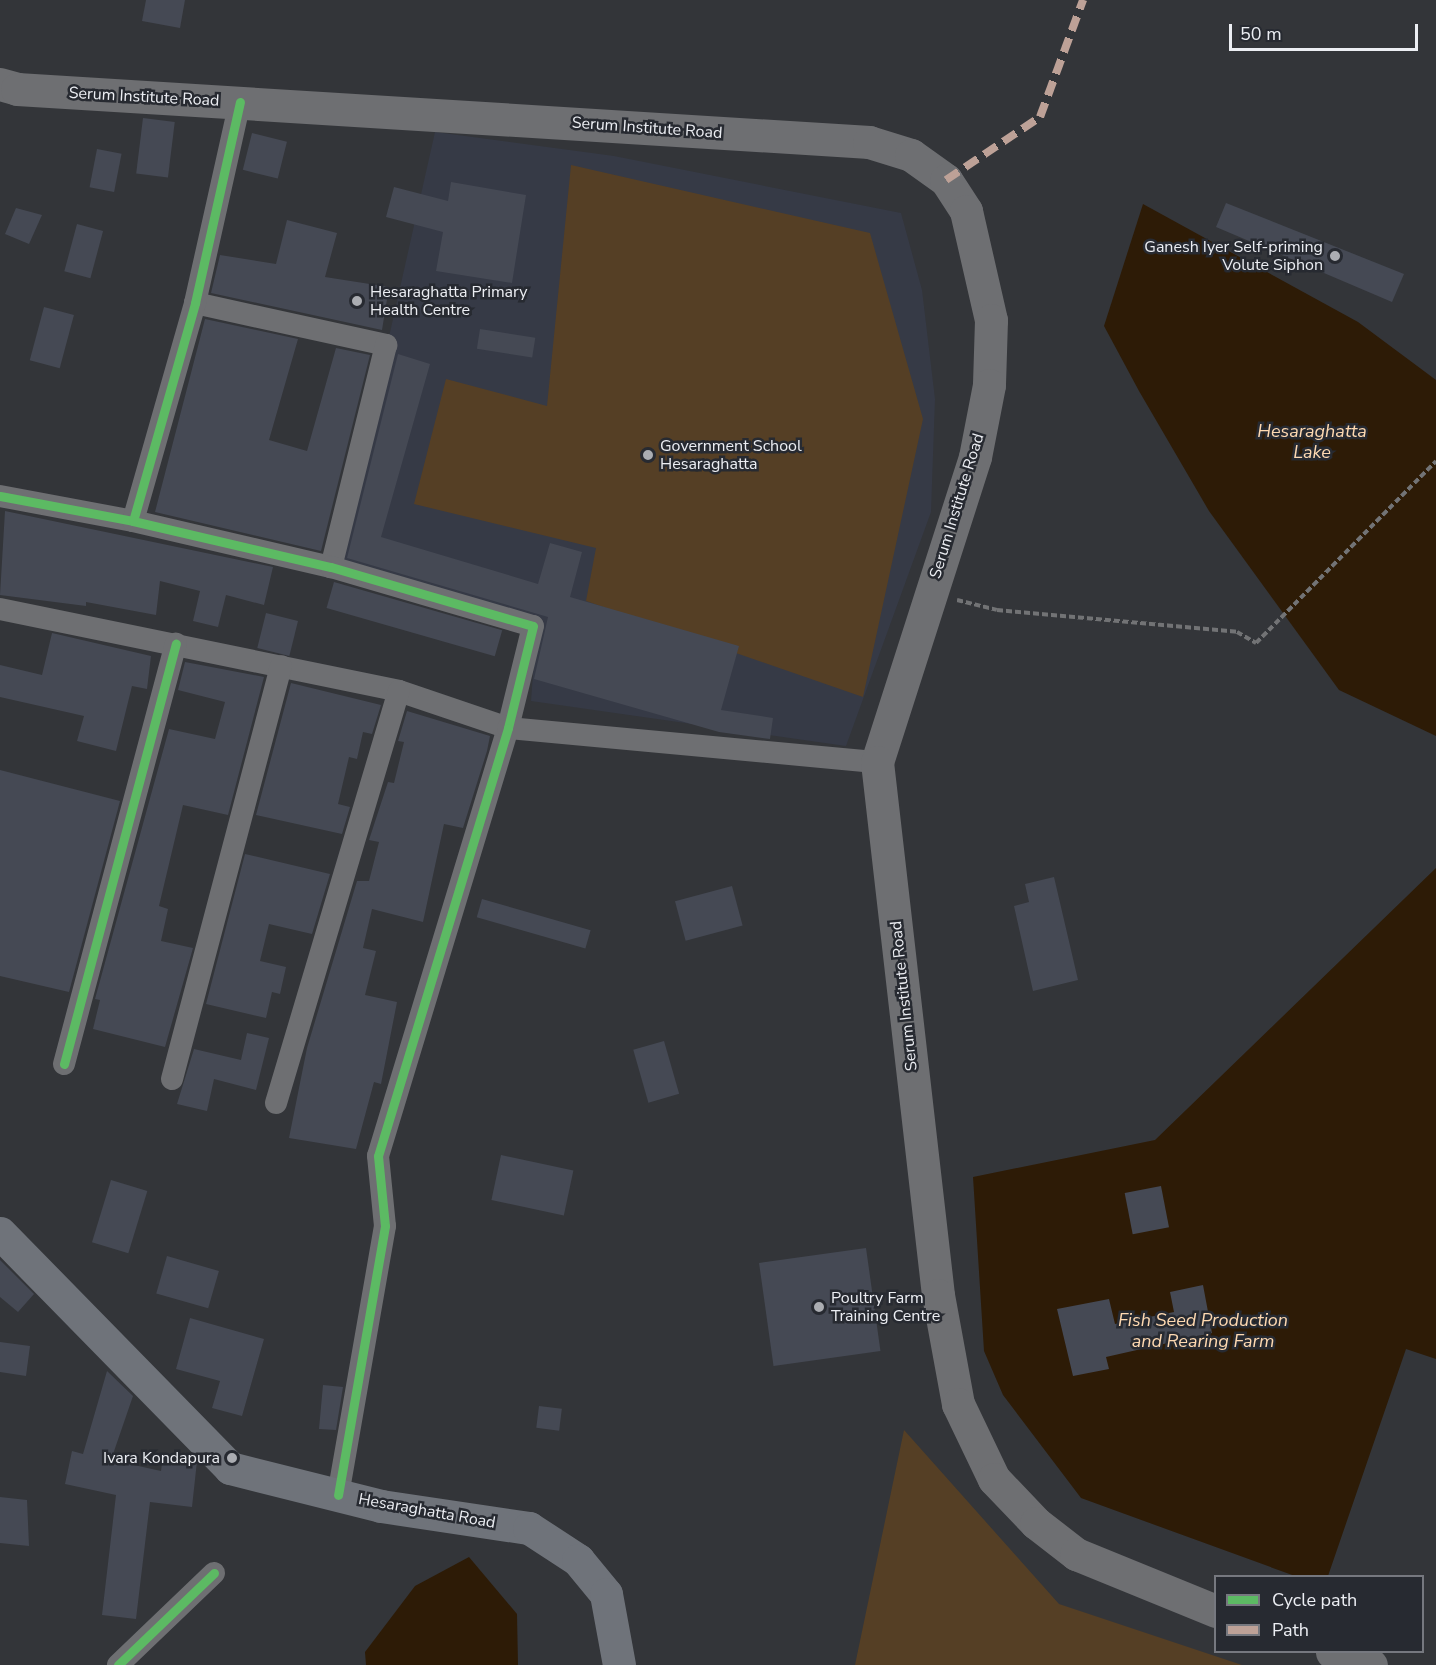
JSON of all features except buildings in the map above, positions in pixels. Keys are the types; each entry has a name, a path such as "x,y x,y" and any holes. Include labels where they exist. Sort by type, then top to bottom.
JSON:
{"main road":[{"name":"Serum Institute Road","path":"0,84 17,89 869,142 911,155 946,180 966,211 991,320 989,385 975,458 878,762 938,1295 958,1404 994,1479 1036,1523 1076,1554 1214,1611"},
{"name":"Hesaraghatta Road","path":"0,1233 230,1468 381,1506 529,1528 578,1560 606,1594 619,1665"},
{"path":"1335,1653 1371,1665"}],"street":[{"path":"133,521 195,303 240,102"},
{"path":"195,303 386,345 331,567"},
{"path":"0,496 133,521 331,567 533,626 508,728 378,1156 385,1226 338,1495"},
{"path":"0,609 399,691 508,728 878,762"},
{"path":"64,1064 176,644"},
{"path":"171,1079 281,666"},
{"path":"276,1103 399,691"},
{"path":"118,1665 214,1573"}],"path":[{"path":"931,593 997,610 1238,632 1256,643 1436,461"}],"shaded area":[{"name":"Government School Hesaraghatta","path":"435,132 614,156 901,213 922,290 935,399 931,512 846,746 531,701 537,620 338,564"},
{"name":"Government School Hesaraghatta","path":"571,165 870,233 923,419 863,697 586,601 596,548 414,504 446,379 547,406"},
{"path":"904,1430 1059,1604 1242,1665 855,1665"}],"water":[{"name":"Hesaraghatta Lake","path":"1143,204 1358,322 1436,380 1436,736 1339,690 1209,511 1139,391 1104,326"},
{"name":"Fish Seed Production and Rearing Farm","path":"1436,868 1436,1359 1406,1349 1328,1575 1292,1575 1081,1498 1003,1395 984,1351 973,1177 1155,1140"},
{"path":"469,1557 517,1614 518,1665 366,1665 365,1652 415,1586"}],"marked path":[{"path":"946,180 1040,117 1083,0"}],"cycle path":[{"path":"133,521 195,303 240,102"},
{"path":"0,496 133,521 331,567 533,626 508,728 378,1156 385,1226 338,1495"},
{"path":"64,1064 176,644"},
{"path":"118,1665 214,1573"}],"place":[{"name":"Ganesh Iyer Self-priming Volute Siphon","path":"1335,256"},
{"name":"Hesaraghatta Primary Health Centre","path":"357,301"},
{"name":"Government School Hesaraghatta","path":"648,455"},
{"name":"Poultry Farm Training Centre","path":"819,1307"},
{"name":"Ivara Kondapura","path":"232,1458"}]}
